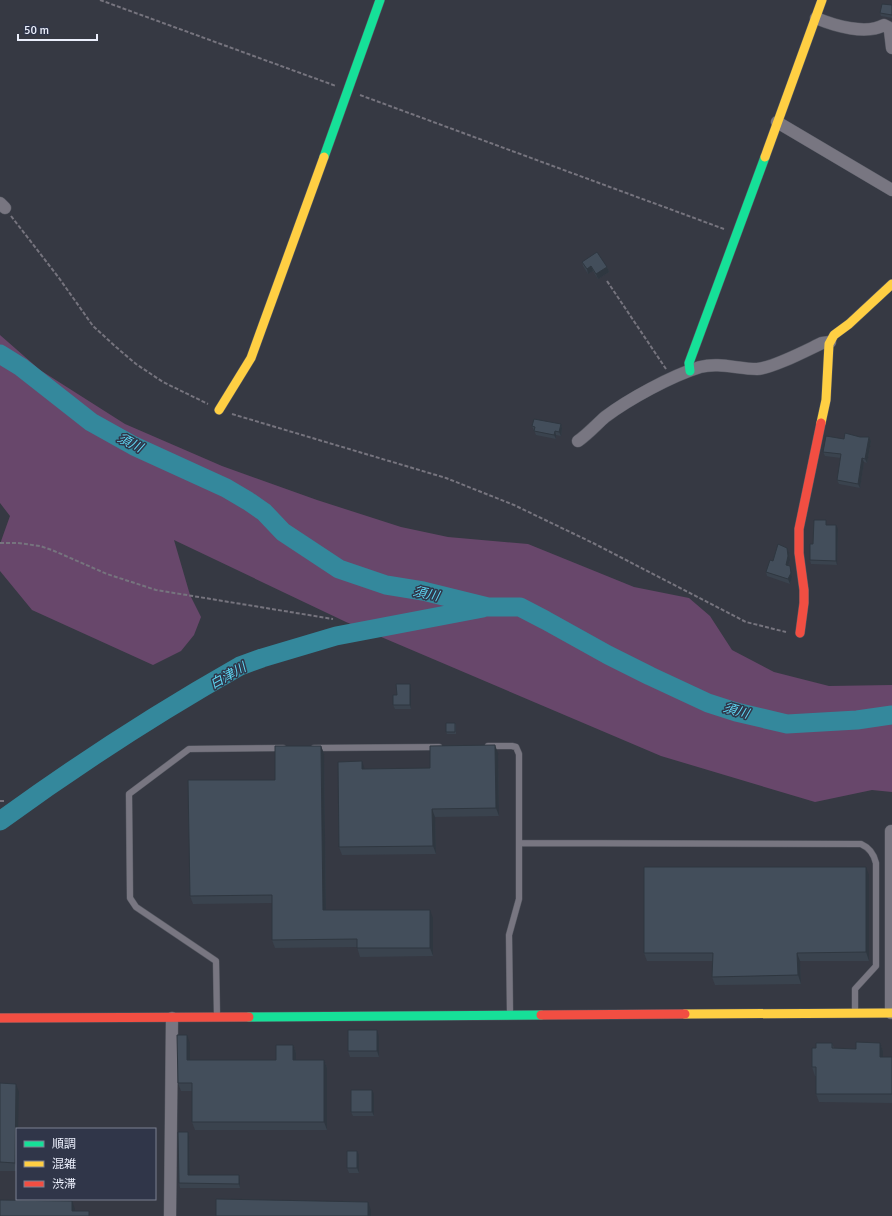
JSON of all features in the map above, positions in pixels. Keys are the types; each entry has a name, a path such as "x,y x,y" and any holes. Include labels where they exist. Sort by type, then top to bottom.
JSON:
{"street":[{"path":"220,410 251,358 380,0"},
{"path":"690,371 690,358 822,0"},
{"path":"816,18 828,23 849,28 877,29 884,25 888,27 890,31 892,48"},
{"path":"777,122 892,190"},
{"path":"800,633 804,596 799,553 799,530 826,400 828,349 834,335 849,324 892,284"},
{"path":"578,441 618,409 672,379 700,367 714,365 764,368 822,343 830,342"},
{"path":"0,1018 891,1013 892,831"},
{"path":"170,1216 172,1018"}],"lane":[{"path":"307,748 449,746"},
{"path":"480,746 512,746 516,747 518,750 519,899 509,935 510,1014"},
{"path":"217,1017 216,961 136,907 130,898 129,794 189,749 291,748"},
{"path":"519,843 862,844 868,847 875,858 876,863 876,966 855,989 855,1013"}],"path":[{"path":"100,0 737,233"},
{"path":"3,206 94,326 136,364 162,382 220,410 446,478 514,505 593,543 746,622 775,630 800,633"},
{"path":"607,281 672,379"},
{"path":"0,543 18,543 46,548 107,574 156,590 333,619"}],"shaded area":[{"path":"0,335 40,370 125,424 222,466 317,500 401,527 448,537 528,544 634,587 689,598 710,616 732,650 774,672 829,686 892,685 892,792 872,790 815,802 661,756 346,622 174,540 190,595 201,617 194,635 181,651 153,665 32,610 0,571 0,544 10,516 0,503"}],"building":[{"path":"882,4 892,5 892,15 880,13"},
{"path":"597,252 607,267 596,274 591,266 587,269 582,262"},
{"path":"534,419 561,424 559,432 555,431 554,435 534,431 535,427 532,426"},
{"path":"845,433 860,437 869,437 865,459 862,458 858,484 837,480 841,454 823,452 826,436 844,439"},
{"path":"814,520 826,520 826,525 836,525 836,561 810,560 810,544 813,544"},
{"path":"778,544 787,548 788,556 786,565 790,566 791,573 788,579 766,572 770,560 773,561"},
{"path":"396,684 410,684 410,705 393,705 393,695 397,695"},
{"path":"446,723 455,723 455,732 446,732"},
{"path":"495,745 496,808 432,809 433,846 339,847 338,762 362,761 362,769 430,768 430,746"},
{"path":"275,746 321,746 323,910 430,910 430,948 357,948 357,939 272,940 272,895 190,896 188,780 275,780"},
{"path":"644,867 866,867 866,952 797,953 798,975 712,977 713,953 644,953"},
{"path":"348,1030 377,1030 377,1051 348,1051"},
{"path":"177,1035 187,1035 187,1060 276,1060 276,1045 293,1045 293,1060 324,1060 324,1122 192,1122 192,1083 178,1083"},
{"path":"856,1042 880,1043 880,1057 892,1057 892,1094 816,1094 816,1067 812,1067 812,1048 816,1048 816,1043 832,1043 832,1048 856,1049"},
{"path":"0,1083 16,1084 15,1163 0,1162"},
{"path":"351,1090 372,1090 372,1112 351,1112"},
{"path":"178,1132 188,1132 188,1175 239,1175 239,1184 179,1183"},
{"path":"347,1151 357,1151 357,1168 347,1168"},
{"path":"216,1199 368,1202 368,1216 216,1216"},
{"path":"0,1200 72,1201 72,1211 89,1211 89,1216 0,1216"}],"waterway":[{"name":"須川","path":"0,354 21,367 91,422 134,446 226,488 248,501 264,512 283,532 339,569 386,585 423,591 488,607 520,607 650,676 708,703 736,712 787,724 857,720 892,715"},
{"name":"白津川","path":"0,821 118,740 178,702 240,666 336,636 483,608"}],"traffic: fast":[{"path":"324,157 380,0"},
{"path":"690,371 689,363 765,157"},
{"path":"249,1017 541,1015"}],"traffic: slow":[{"path":"765,157 822,0"},
{"path":"219,410 251,358 324,157"},
{"path":"821,423 826,400 829,344 834,335 849,324 892,284"},
{"path":"685,1014 892,1013"}],"traffic: jam":[{"path":"800,633 804,603 804,590 799,553 799,529 821,423"},
{"path":"541,1015 685,1014"},
{"path":"0,1018 249,1017"}]}
